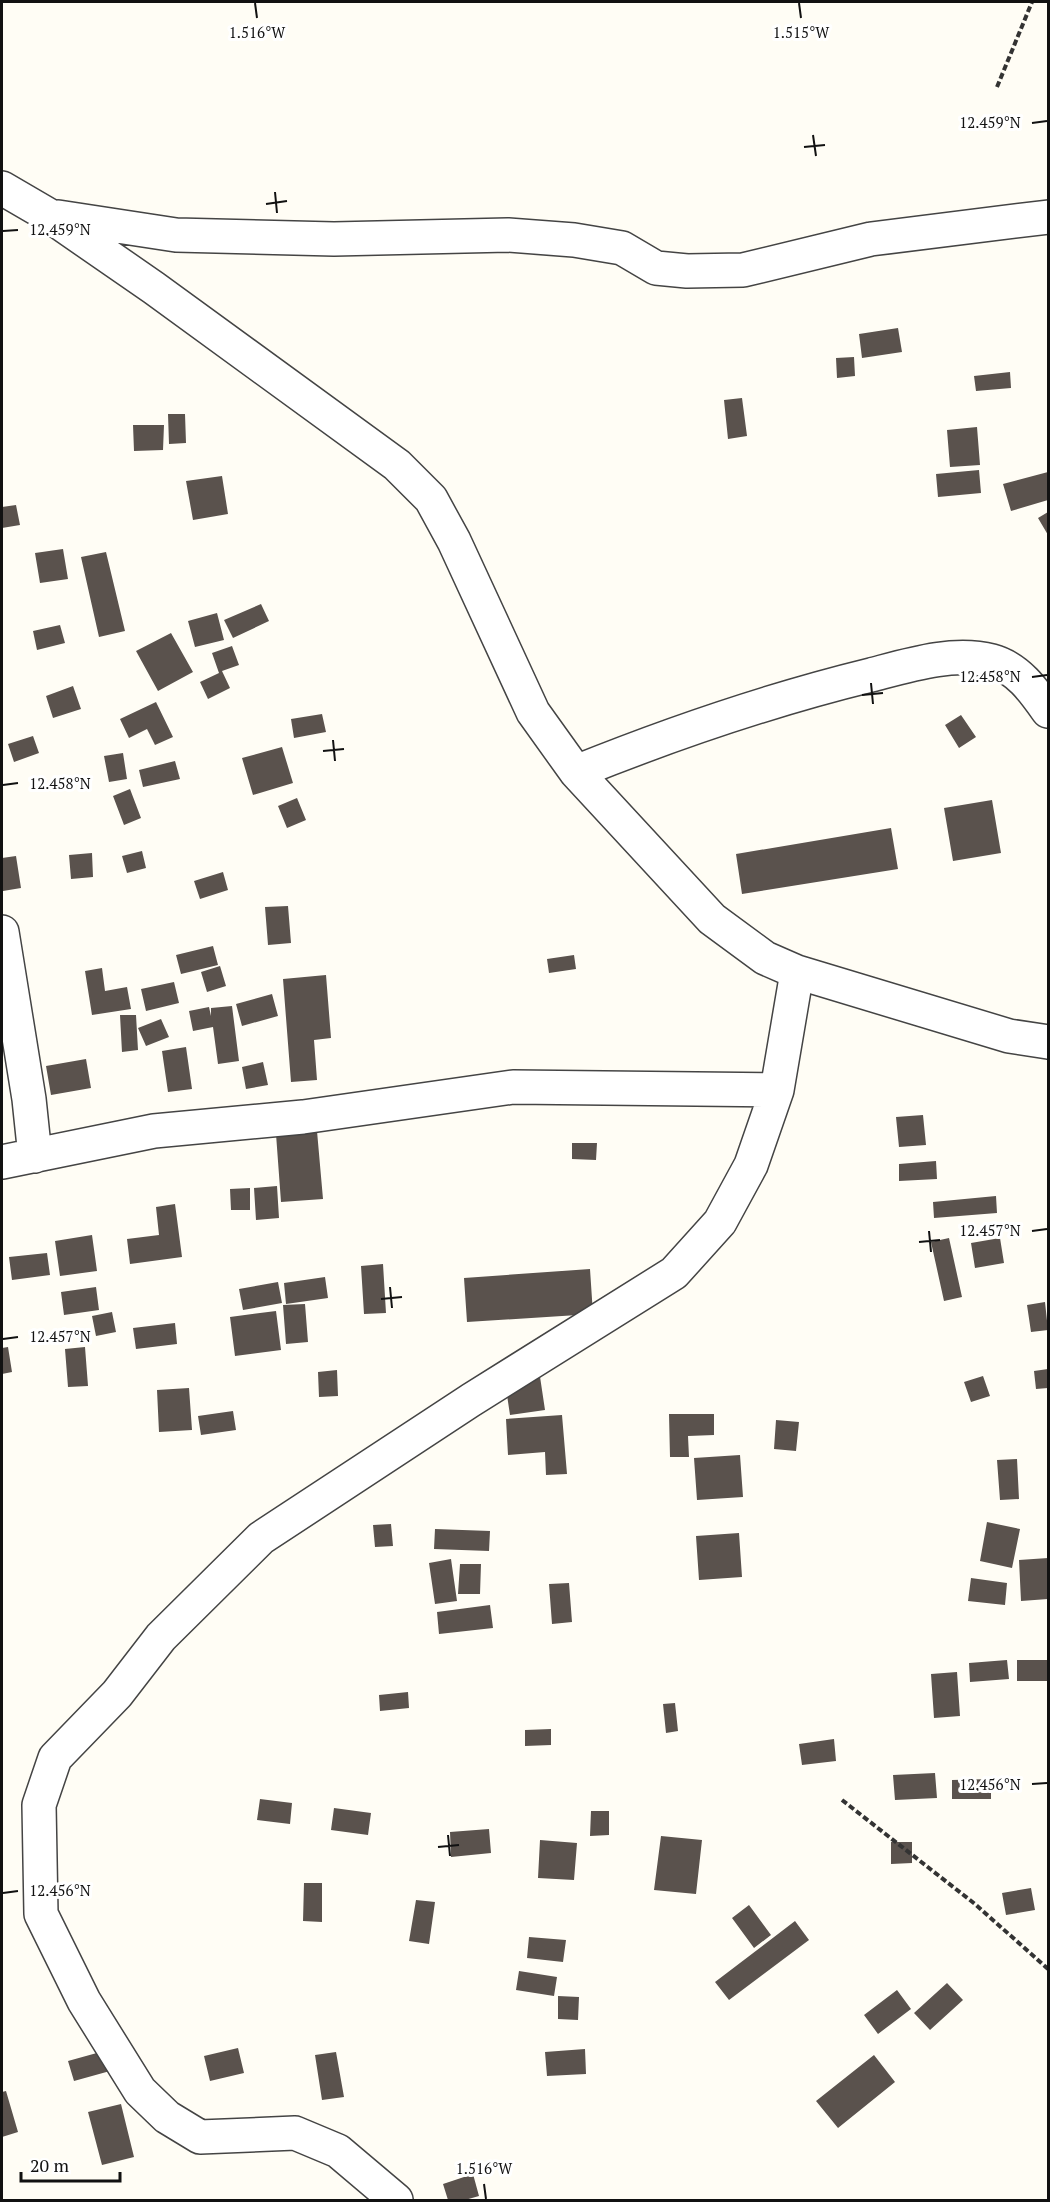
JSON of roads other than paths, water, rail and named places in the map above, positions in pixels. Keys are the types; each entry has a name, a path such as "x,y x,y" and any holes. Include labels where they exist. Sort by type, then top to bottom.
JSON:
{"street":[{"path":"2,188 50,216 249,356 388,458 431,498 454,541 533,712 576,772 712,919 765,958 797,972 1009,1036 1048,1042"},
{"path":"50,216 176,235 334,239 508,235 574,240 622,248 656,268 687,271 743,270 871,239 1048,217"},
{"path":"576,772 663,737 790,694 906,666 962,657 994,661 1025,680 1048,711"},
{"path":"2,932 29,1099 35,1156"},
{"path":"396,2200 338,2151 295,2133 200,2137 167,2117 140,2091 84,2001 41,1914 39,1804 55,1758 117,1694 161,1637 261,1538 471,1400 674,1273 720,1222 751,1165 777,1090 797,972"},
{"path":"2,1162 154,1131 303,1117 513,1087 777,1090"}]}
